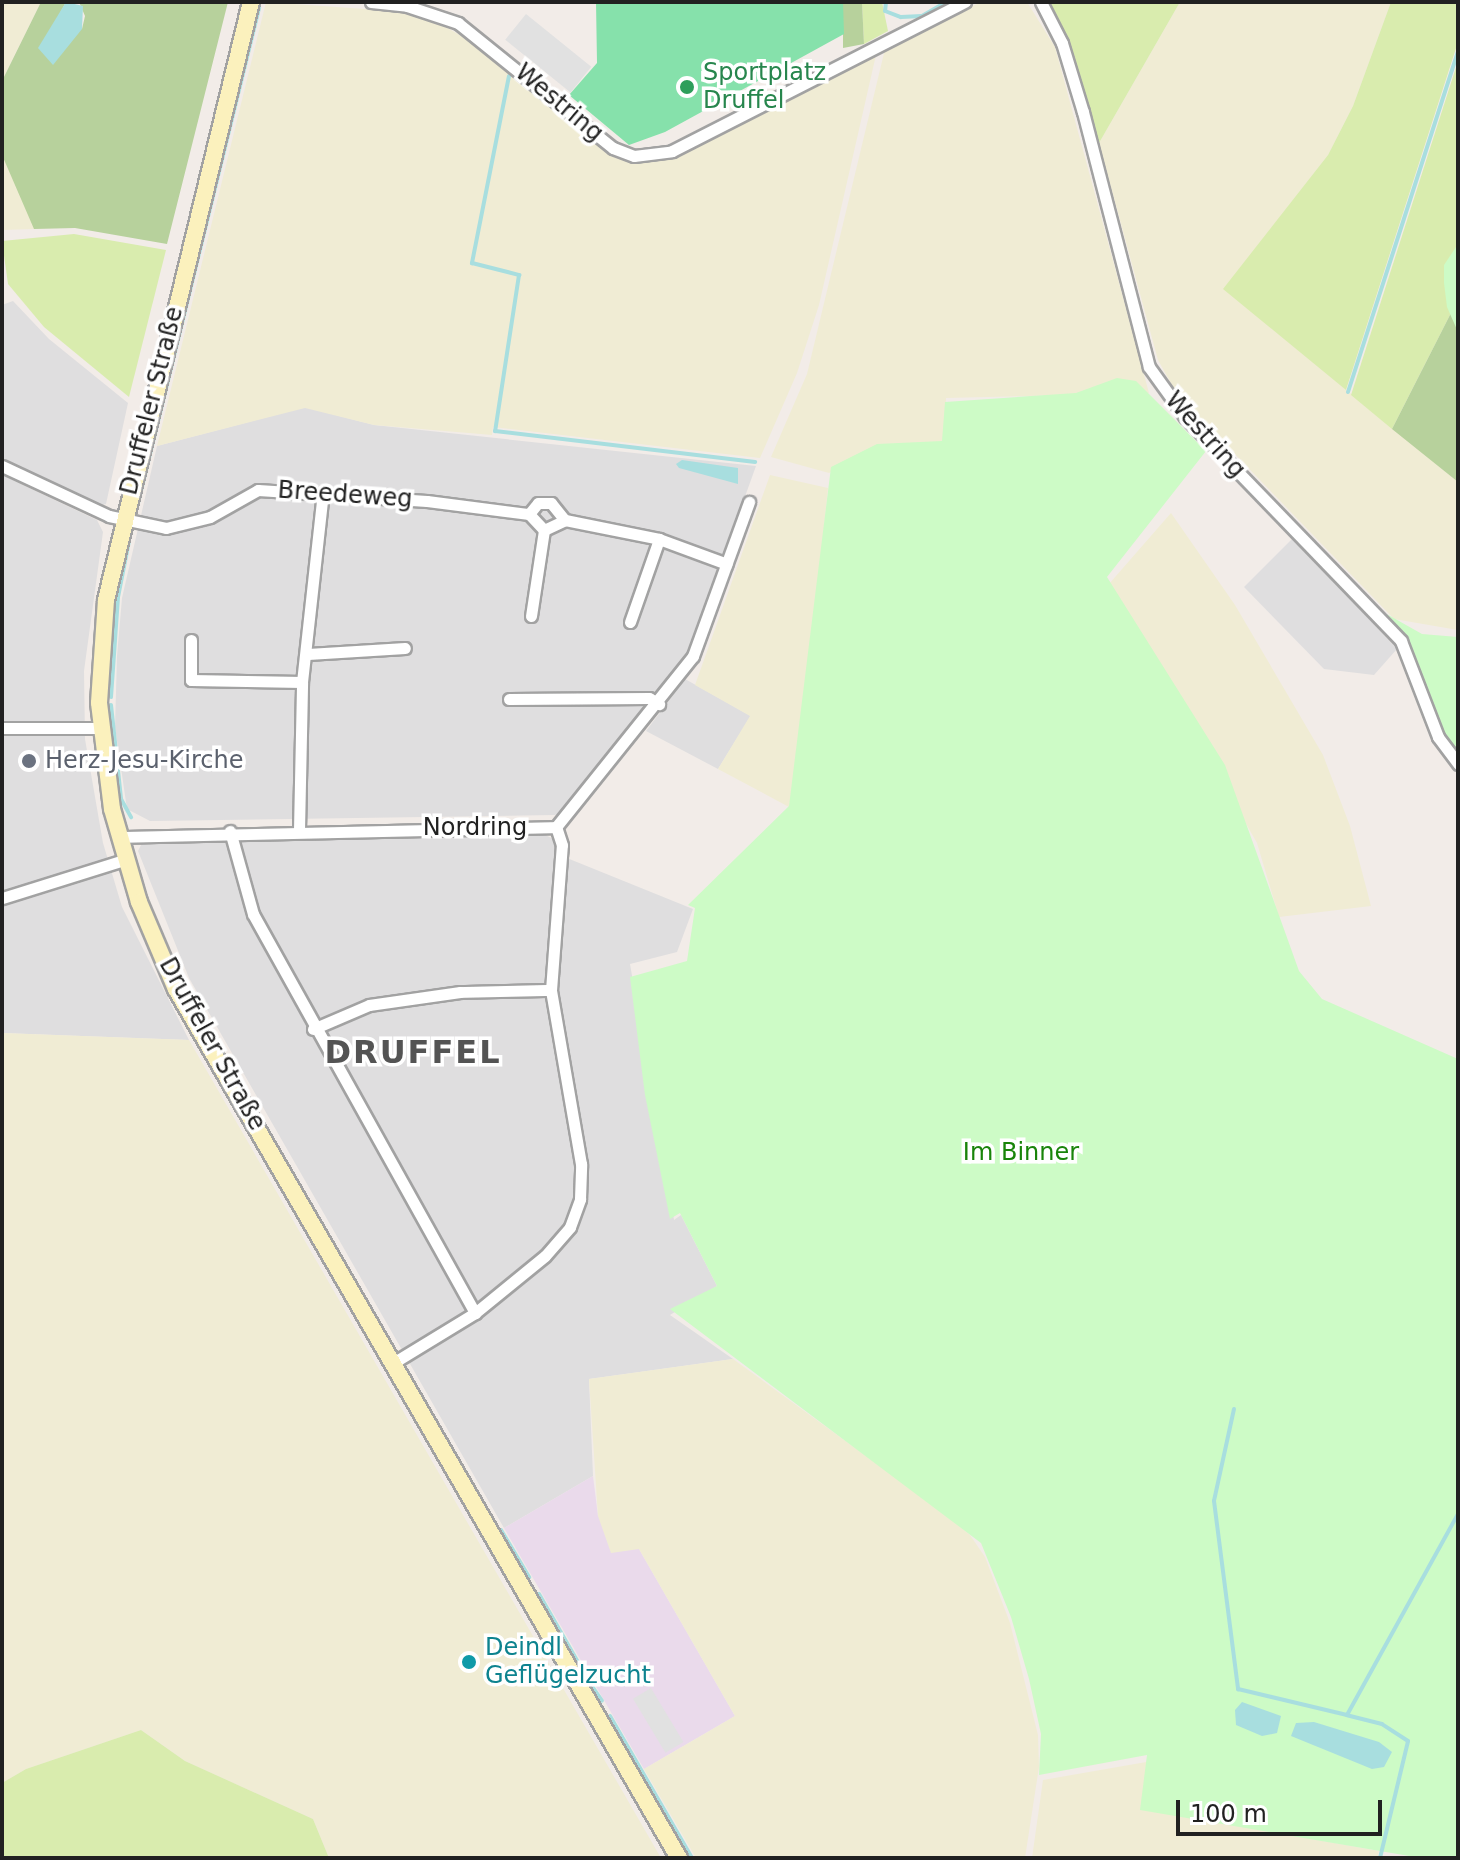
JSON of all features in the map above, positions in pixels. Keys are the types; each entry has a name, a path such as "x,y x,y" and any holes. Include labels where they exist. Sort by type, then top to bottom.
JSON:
{"street":[{"name":"Druffeler Straße","path":"251,2 123,519 106,600 100,728 124,860 176,989 679,1858"},
{"name":"Westring","path":"371,2 407,6 458,23 613,148 634,156 672,151 965,2"},
{"name":"Westring","path":"1041,2 1062,43 1083,112 1149,367 1185,417 1401,641 1438,737 1458,764"},
{"name":"Breedeweg","path":"2,466 123,519 166,528 191,525 258,490 323,492 529,514 538,503 551,503 565,520 659,539 727,564"},
{"path":"299,830 302,682 308,654 323,492"},
{"path":"556,827 659,704 693,656 749,502"},
{"path":"529,514 544,530"},
{"path":"544,530 565,520"},
{"path":"531,616 544,530"},
{"path":"630,622 659,539"},
{"path":"191,640 191,680 302,682"},
{"path":"308,654 405,648"},
{"path":"509,699 649,698 659,704"},
{"path":"2,728 100,728"},
{"name":"Nordring","path":"119,837 230,831 556,827 562,845 551,990 581,1164 580,1199 562,1239 475,1313 393,1363"},
{"path":"230,831 253,914 313,1029 475,1313"},
{"path":"2,898 124,860"},
{"path":"313,1029 369,1005 460,992 551,990"}],"shaded area":[{"path":"2,2 41,2 2,81"},
{"path":"266,2 407,12 434,20 470,41 611,154 634,163 676,155 876,55 819,305 797,373 760,458 493,427 492,435 374,425 305,408 157,446"},
{"path":"981,2 1027,2 1055,47 1149,393 946,398 945,441 861,453 829,473 771,457 807,374 885,49"},
{"path":"1180,2 1391,2 1353,106 1328,155 1224,289 1458,482 1458,630 1394,619 1177,394 1158,360 1099,143"},
{"path":"526,14 591,67 571,93 505,40"},
{"path":"2,155 33,218 34,229 2,230"},
{"path":"13,301 49,339 128,403 106,504 98,506 2,460 2,305"},
{"path":"305,407 374,425 756,466 688,655 569,808 555,815 150,821 127,809 115,727 117,656 122,598 157,446"},
{"path":"2,475 97,520 103,532 84,671 85,739 103,843 122,907 189,1040 2,1033"},
{"path":"770,475 828,488 805,719 789,807 718,769 750,716 695,685"},
{"path":"1171,513 1235,605 1323,755 1350,826 1371,906 1279,917 1257,843 1109,584"},
{"path":"1293,538 1397,649 1374,675 1324,669 1244,587"},
{"path":"685,679 751,716 718,769 646,731"},
{"path":"542,833 553,839 557,854 693,909 677,952 630,964 674,1220 681,1215 717,1286 670,1315 733,1359 589,1379 593,1476 504,1528 189,978 138,851 143,841 221,836"},
{"path":"2,1033 189,1040 661,1858 329,1858 313,1819 185,1761 141,1730 26,1769 2,1783"},
{"path":"733,1359 932,1504 970,1535 985,1557 1010,1623 1038,1735 1039,1767 1025,1858 696,1858 644,1769 735,1716 639,1549 611,1553 598,1516 589,1379"},
{"path":"593,1476 598,1516 639,1549 735,1716 644,1769 504,1528"},
{"path":"651,1688 683,1742 665,1753 633,1699"},
{"path":"1152,1761 1144,1809 1379,1851 1377,1858 1032,1858 1043,1780"}],"green space":[{"path":"41,2 66,2 54,24 82,29 85,16 79,2 228,2 167,244 75,228 34,229 2,155 2,81"},
{"name":"Sportplatz Druffel","path":"596,2 843,2 844,34 665,132 629,145 569,95 597,63"},
{"path":"843,2 862,2 864,44 843,48"},
{"path":"862,2 882,2 888,31 864,44"},
{"path":"1050,2 1180,2 1099,143 1068,40"},
{"path":"1391,2 1458,2 1458,42 1346,390 1223,289 1328,155 1353,106"},
{"path":"1458,61 1458,249 1452,311 1392,429 1351,395"},
{"path":"74,234 166,250 129,397 44,327 8,284 2,241"},
{"path":"1458,244 1458,332 1447,307 1444,265"},
{"path":"1458,249 1458,482 1392,429 1452,311"},
{"name":"Im Binner","path":"1117,378 1136,381 1206,451 1107,577 1225,765 1299,971 1322,999 1458,1059 1458,1858 1421,1858 1140,1810 1147,1755 1039,1775 1041,1734 1029,1679 1011,1617 981,1543 670,1309 717,1286 680,1213 670,1219 645,1095 630,977 687,961 695,908 688,905 789,806 831,467 877,444 942,441 945,402 1076,393"},
{"path":"1383,612 1422,634 1458,637 1458,758 1442,733 1403,640"},
{"path":"141,1730 185,1761 313,1819 329,1858 2,1858 2,1783 26,1769"}],"water":[{"path":"66,2 83,6 82,29 53,65 38,48"},
{"path":"682,460 738,468 738,484 679,468 676,464"},
{"path":"1242,1702 1281,1716 1277,1733 1262,1736 1236,1725 1235,1710"},
{"path":"1314,1722 1379,1742 1392,1752 1384,1767 1372,1769 1291,1736 1296,1723"}],"waterway":[{"path":"886,2 885,11 901,17 922,16 946,2"},
{"path":"138,503 259,8"},
{"path":"1348,392 1458,51"},
{"path":"509,76 472,263 519,275 495,431 755,462"},
{"path":"111,697 118,597 129,541"},
{"path":"111,705 121,799 131,817"},
{"path":"1234,1409 1214,1501 1238,1689 1347,1715"},
{"path":"1380,1858 1408,1741 1382,1724 1347,1715 1458,1514"},
{"path":"501,1530 529,1577"},
{"path":"539,1594 579,1664"},
{"path":"591,1685 602,1701"},
{"path":"610,1716 692,1858"}],"place":[{"name":"Sportplatz Druffel","path":"687,87"},
{"name":"Herz-Jesu-Kirche","path":"29,761"},
{"name":"Deindl Geflügelzucht","path":"469,1662"}],"district":[{"name":"DRUFFEL","path":"413,1052"}]}
